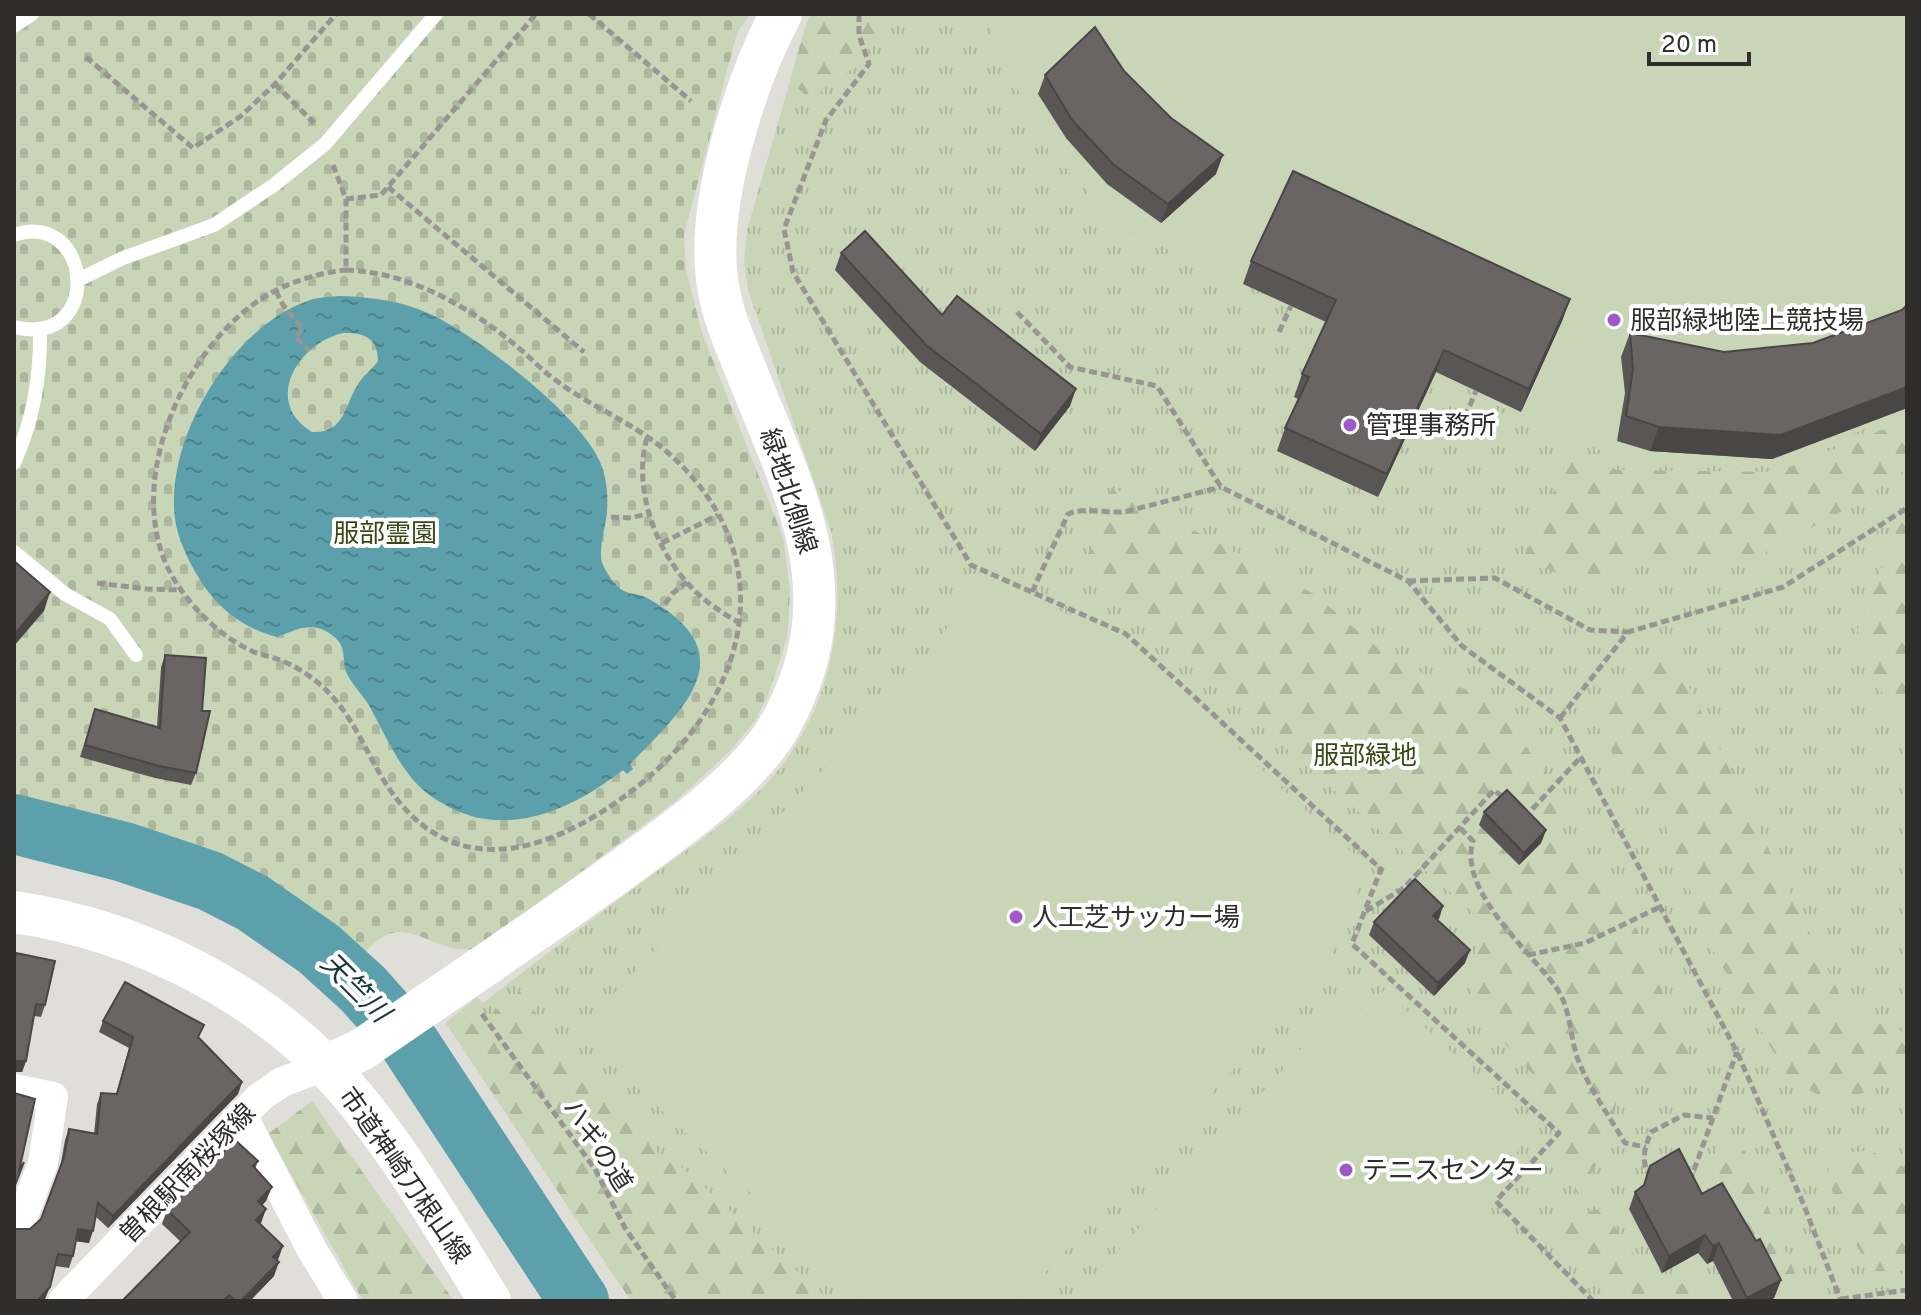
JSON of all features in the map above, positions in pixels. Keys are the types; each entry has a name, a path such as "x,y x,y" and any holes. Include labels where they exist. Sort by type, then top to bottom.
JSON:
{"street":[{"name":"緑地北側線","path":"343,1058 577,902 722,793 764,750 779,727 801,679 813,639 815,620 814,566 810,543 793,490 726,321 715,264 725,173 749,86 781,14"},
{"name":"市道神崎刀根山線","path":"14,912 111,935 182,965 272,1020 343,1058 375,1123 490,1301"},
{"name":"曽根駅南桜塚線","path":"63,1301 271,1088 343,1058"},
{"path":"14,1089 53,1097 43,1163 20,1224 14,1223"},
{"path":"242,1115 312,1250 343,1301"}],"lane":[{"path":"14,26 32,14"},
{"path":"80,279 123,258 214,225 274,185 325,144 436,14"},
{"path":"14,327 40,329 53,325 73,306 80,279 76,263 67,248 54,238 38,232 16,229"},
{"path":"14,463 37,385 40,329"},
{"path":"14,552 65,594 110,619 136,655"}],"path":[{"path":"86,57 193,148 241,116 275,84 336,14"},
{"path":"346,199 381,195 536,14"},
{"path":"589,14 691,101"},
{"path":"859,14 859,35 869,64 826,120 784,229 793,272 971,565 1126,634 1381,869 1352,944 1559,1133 1496,1201 1593,1301"},
{"path":"275,84 316,125 346,199 346,270"},
{"path":"388,187 584,352"},
{"path":"346,270 393,276 472,312 563,386 666,451 707,496 718,515 737,567 741,603 733,659 713,700 685,739 649,776 606,809 565,832 524,848 489,850 450,841 430,830 392,793 355,726 329,693 283,661 235,642 208,620 181,590 164,558 156,529 156,477 163,433 174,407 214,343 249,308 276,291 302,280 346,270"},
{"path":"276,291 303,329 295,336 309,351"},
{"path":"1279,332 1291,306"},
{"path":"1017,312 1070,367 1157,386 1221,487 1408,581 1462,646 1560,718 1737,1052 1803,1203 1841,1300 1907,1290"},
{"path":"1465,417 1476,391"},
{"path":"647,437 642,473 649,513 662,543 687,582 709,603 740,623"},
{"path":"1032,592 1068,514 1075,510 1113,514 1221,487"},
{"path":"1408,581 1495,578 1590,630 1628,632 1783,587 1907,508"},
{"path":"611,517 631,518 649,513"},
{"path":"662,543 718,515"},
{"path":"52,583 72,581 181,590"},
{"path":"665,604 687,582"},
{"path":"1560,718 1628,632"},
{"path":"1521,822 1581,757"},
{"path":"1365,912 1404,888 1494,790 1505,798"},
{"path":"1516,807 1527,816"},
{"path":"1460,828 1473,841 1469,854 1474,876 1506,930 1557,988 1571,1024 1578,1061 1625,1143 1646,1147"},
{"path":"1527,955 1585,943 1660,907"},
{"name":"ハギの道","path":"482,1014 595,1169 625,1228 676,1301"},
{"path":"1697,1189 1691,1178 1737,1052"},
{"path":"1652,1179 1643,1166 1651,1132 1684,1115 1713,1118"}],"green space":[{"name":"服部霊園","path":"14,14 750,14 737,33 684,235 686,269 702,333 783,537 790,591 788,632 782,654 755,721 730,751 677,800 479,948 451,948 415,935 392,933 381,938 358,961 283,899 210,861 146,839 14,806"},
{"name":"服部緑地","path":"812,14 1907,14 1907,1301 631,1301 446,1023 477,997 483,1003 742,807 780,768 816,707 827,673 837,603 831,531 748,290 744,262 747,230 807,22"},
{"path":"812,14 898,14 851,70 809,99 790,80"},
{"name":"服部緑地陸上競技場","path":"989,14 1907,14 1907,412 1773,466 1622,460 1122,228 1044,145 990,32"},
{"path":"1907,420 1907,469 1862,500 1759,556 1648,555 1584,587 1524,557 1571,453 1617,470 1777,472"},
{"path":"1112,487 1314,594 1394,662 1490,699 1556,787 1560,844 1618,888 1697,1073 1621,1076 1609,1144 1578,1196 1534,1076 1470,1004 1478,917 1083,569"},
{"path":"1907,504 1907,725 1886,703 1857,630"},
{"name":"人工芝サッカー場","path":"1001,582 1122,641 1366,866 1326,969 1019,1301 866,1301 578,1032 912,674 972,594"},
{"path":"1670,648 1849,1013 1907,1033 1907,1077 1832,1104 1788,1076 1713,951 1664,822 1622,771 1593,716 1647,654"},
{"name":"テニスセンター","path":"1384,990 1513,1108 1534,1133 1466,1208 1566,1301 1072,1301 1348,998 1364,1012"},
{"path":"520,992 545,1025 652,1140 652,1146 661,1156 673,1159 830,1301 631,1301 446,1023 460,1011 475,1027"},
{"path":"312,1101 454,1301 363,1301 268,1134"},
{"path":"1720,1145 1745,1151 1803,1293 1802,1301 1778,1301 1760,1246 1705,1181"},
{"path":"1868,1150 1907,1168 1907,1271 1871,1271 1835,1206 1826,1156"},
{"path":"1602,1208 1655,1285 1702,1282 1719,1301 1613,1301 1548,1239 1571,1216"}],"water":[{"path":"336,296 397,303 430,314 450,325 528,381 577,427 593,450 603,470 607,491 601,554 605,569 623,590 646,597 678,620 695,640 700,661 696,681 686,702 630,764 633,769 627,774 623,770 584,796 540,815 495,820 472,816 449,807 423,790 402,765 347,674 338,640 319,628 298,629 277,637 245,624 211,595 191,565 176,525 174,494 179,460 206,394 251,337 277,316 305,302","holes":["351,333 363,335 372,342 378,361 359,382 337,424 331,429 312,432 297,420 289,405 288,390 292,375 312,348 327,339"]}],"building":[{"path":"1095,27 1124,71 1171,118 1223,155 1168,204 1114,165 1072,120 1045,75"},
{"path":"1293,171 1570,299 1529,389 1444,350 1387,474 1285,428 1309,377 1302,374 1336,300 1251,261"},
{"path":"865,231 942,315 957,296 1076,389 1041,434 926,345 841,253"},
{"path":"1907,305 1907,387 1781,435 1659,427 1626,416 1633,369 1630,333 1724,352 1813,343 1902,310"},
{"path":"14,561 50,592 14,635"},
{"path":"165,655 206,658 202,711 210,711 196,773 85,745 95,709 160,728"},
{"path":"1507,790 1546,830 1524,853 1484,812"},
{"path":"1415,879 1443,906 1433,916 1470,950 1438,983 1374,922"},
{"path":"16,953 55,961 45,1005 36,1004 26,1061 14,1061"},
{"path":"125,982 204,1025 198,1037 242,1082 113,1216 98,1203 93,1231 78,1229 73,1256 58,1254 50,1287 37,1301 14,1301 14,1229 30,1229 41,1219 64,1157 69,1129 97,1134 101,1093 117,1094 133,1037 103,1021"},
{"path":"14,1093 35,1099 19,1171 24,1162 14,1188"},
{"path":"235,1140 258,1161 253,1166 272,1187 258,1201 266,1209 256,1220 283,1246 273,1257 279,1262 241,1301 229,1295 223,1301 122,1301 190,1232 167,1210"},
{"path":"1679,1149 1702,1194 1722,1183 1756,1241 1760,1239 1781,1280 1747,1298 1719,1243 1713,1246 1705,1235 1669,1256 1635,1192 1644,1185 1650,1166"}],"waterway":[{"name":"天竺川","path":"14,824 124,852 210,881 253,903 319,949 363,989 404,1035 579,1301"}],"place":[{"name":"服部緑地陸上競技場","path":"1614,320"},
{"name":"管理事務所","path":"1350,425"},
{"name":"人工芝サッカー場","path":"1016,917"},
{"name":"テニスセンター","path":"1346,1170"}]}
